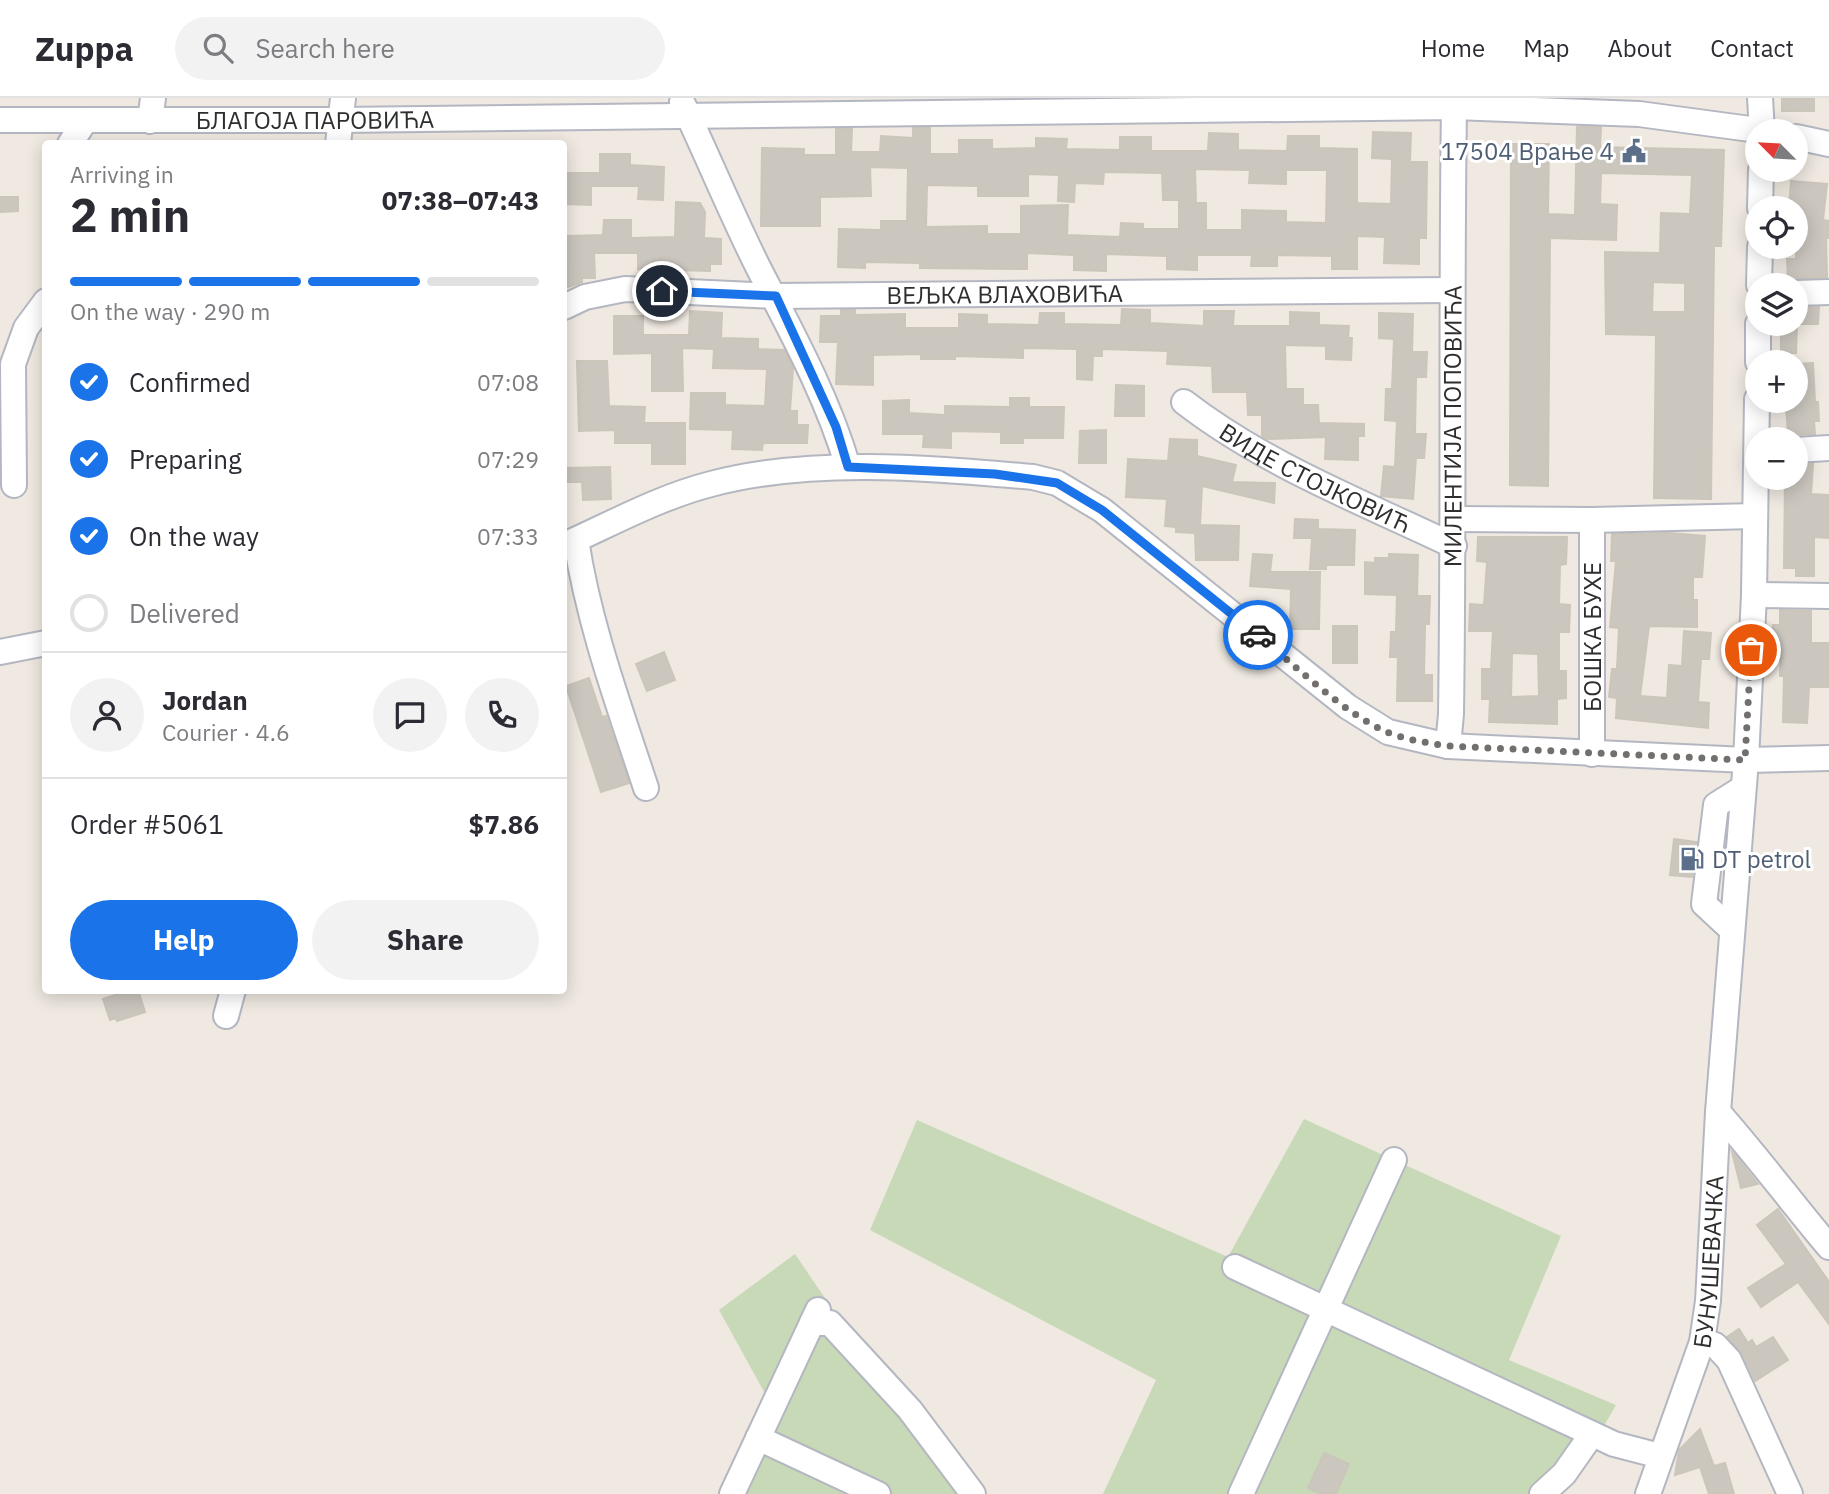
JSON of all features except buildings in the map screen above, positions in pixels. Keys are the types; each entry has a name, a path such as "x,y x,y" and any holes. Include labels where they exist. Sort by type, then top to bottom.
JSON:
{"street":[{"path":"1760,98 1762,119"},
{"path":"683,102 759,269 776,296 836,427 848,467"},
{"name":"БЛАГОЈА ПАРОВИЋА","path":"0,120 85,121 152,110 340,120 683,102 1454,107 1639,114 1745,129"},
{"name":"МИЛЕНТИЈА ПОПОВИЋА","path":"1448,746 1454,546 1451,290 1454,107"},
{"path":"73,140 85,121"},
{"path":"1808,140 1829,144"},
{"name":"ВЕЉКА ВЛАХОВИЋА","path":"567,306 585,297 625,289 776,296 1451,290"},
{"path":"1808,293 1829,292"},
{"path":"14,485 13,363 26,328 42,306"},
{"name":"ВИДЕ СТОЈКОВИЋ","path":"1184,402 1217,428 1287,466 1454,546"},
{"path":"1808,449 1829,447"},
{"path":"646,788 603,659 570,542 676,495 709,484 756,474 848,467 995,474 1057,483 1102,510 1357,714 1388,732 1448,746 1745,760 1829,758"},
{"name":"БУНУШЕВАЧКА","path":"1648,1494 1702,1342 1708,1301 1718,1112 1745,760 1754,595 1756,490"},
{"path":"1454,519 1592,520 1755,516"},
{"name":"БОШКА БУХЕ","path":"1592,520 1592,754"},
{"path":"1754,595 1829,596"},
{"path":"0,652 42,644"},
{"path":"226,1016 232,994"},
{"path":"1718,1112 1829,1247"},
{"path":"1242,1494 1394,1160"},
{"path":"1235,1267 1614,1444 1660,1456"},
{"path":"732,1494 815,1316 830,1323 910,1410 973,1494"},
{"path":"1702,1342 1715,1345 1729,1360 1790,1494"},
{"path":"1542,1494 1564,1474 1592,1434"},
{"path":"758,1438 878,1494"}],"green space":[{"path":"1304,1119 1561,1236 1509,1360 1616,1405 1582,1464 1557,1494 1103,1494 1156,1380 870,1230 917,1120 1228,1257"},
{"path":"795,1254 958,1494 726,1494 768,1399 719,1310"}],"way so far":[{"path":"1258,635 1357,714 1388,732 1410,739 1448,746 1745,760 1751,650"}],"place":[{"name":"17504 Врање 4","path":"1634,151"},
{"name":"DT petrol","path":"1692,859"}],"route":[{"path":"662,291 776,296 836,427 848,467 995,474 1033,477 1057,483 1102,510 1258,635"}]}
